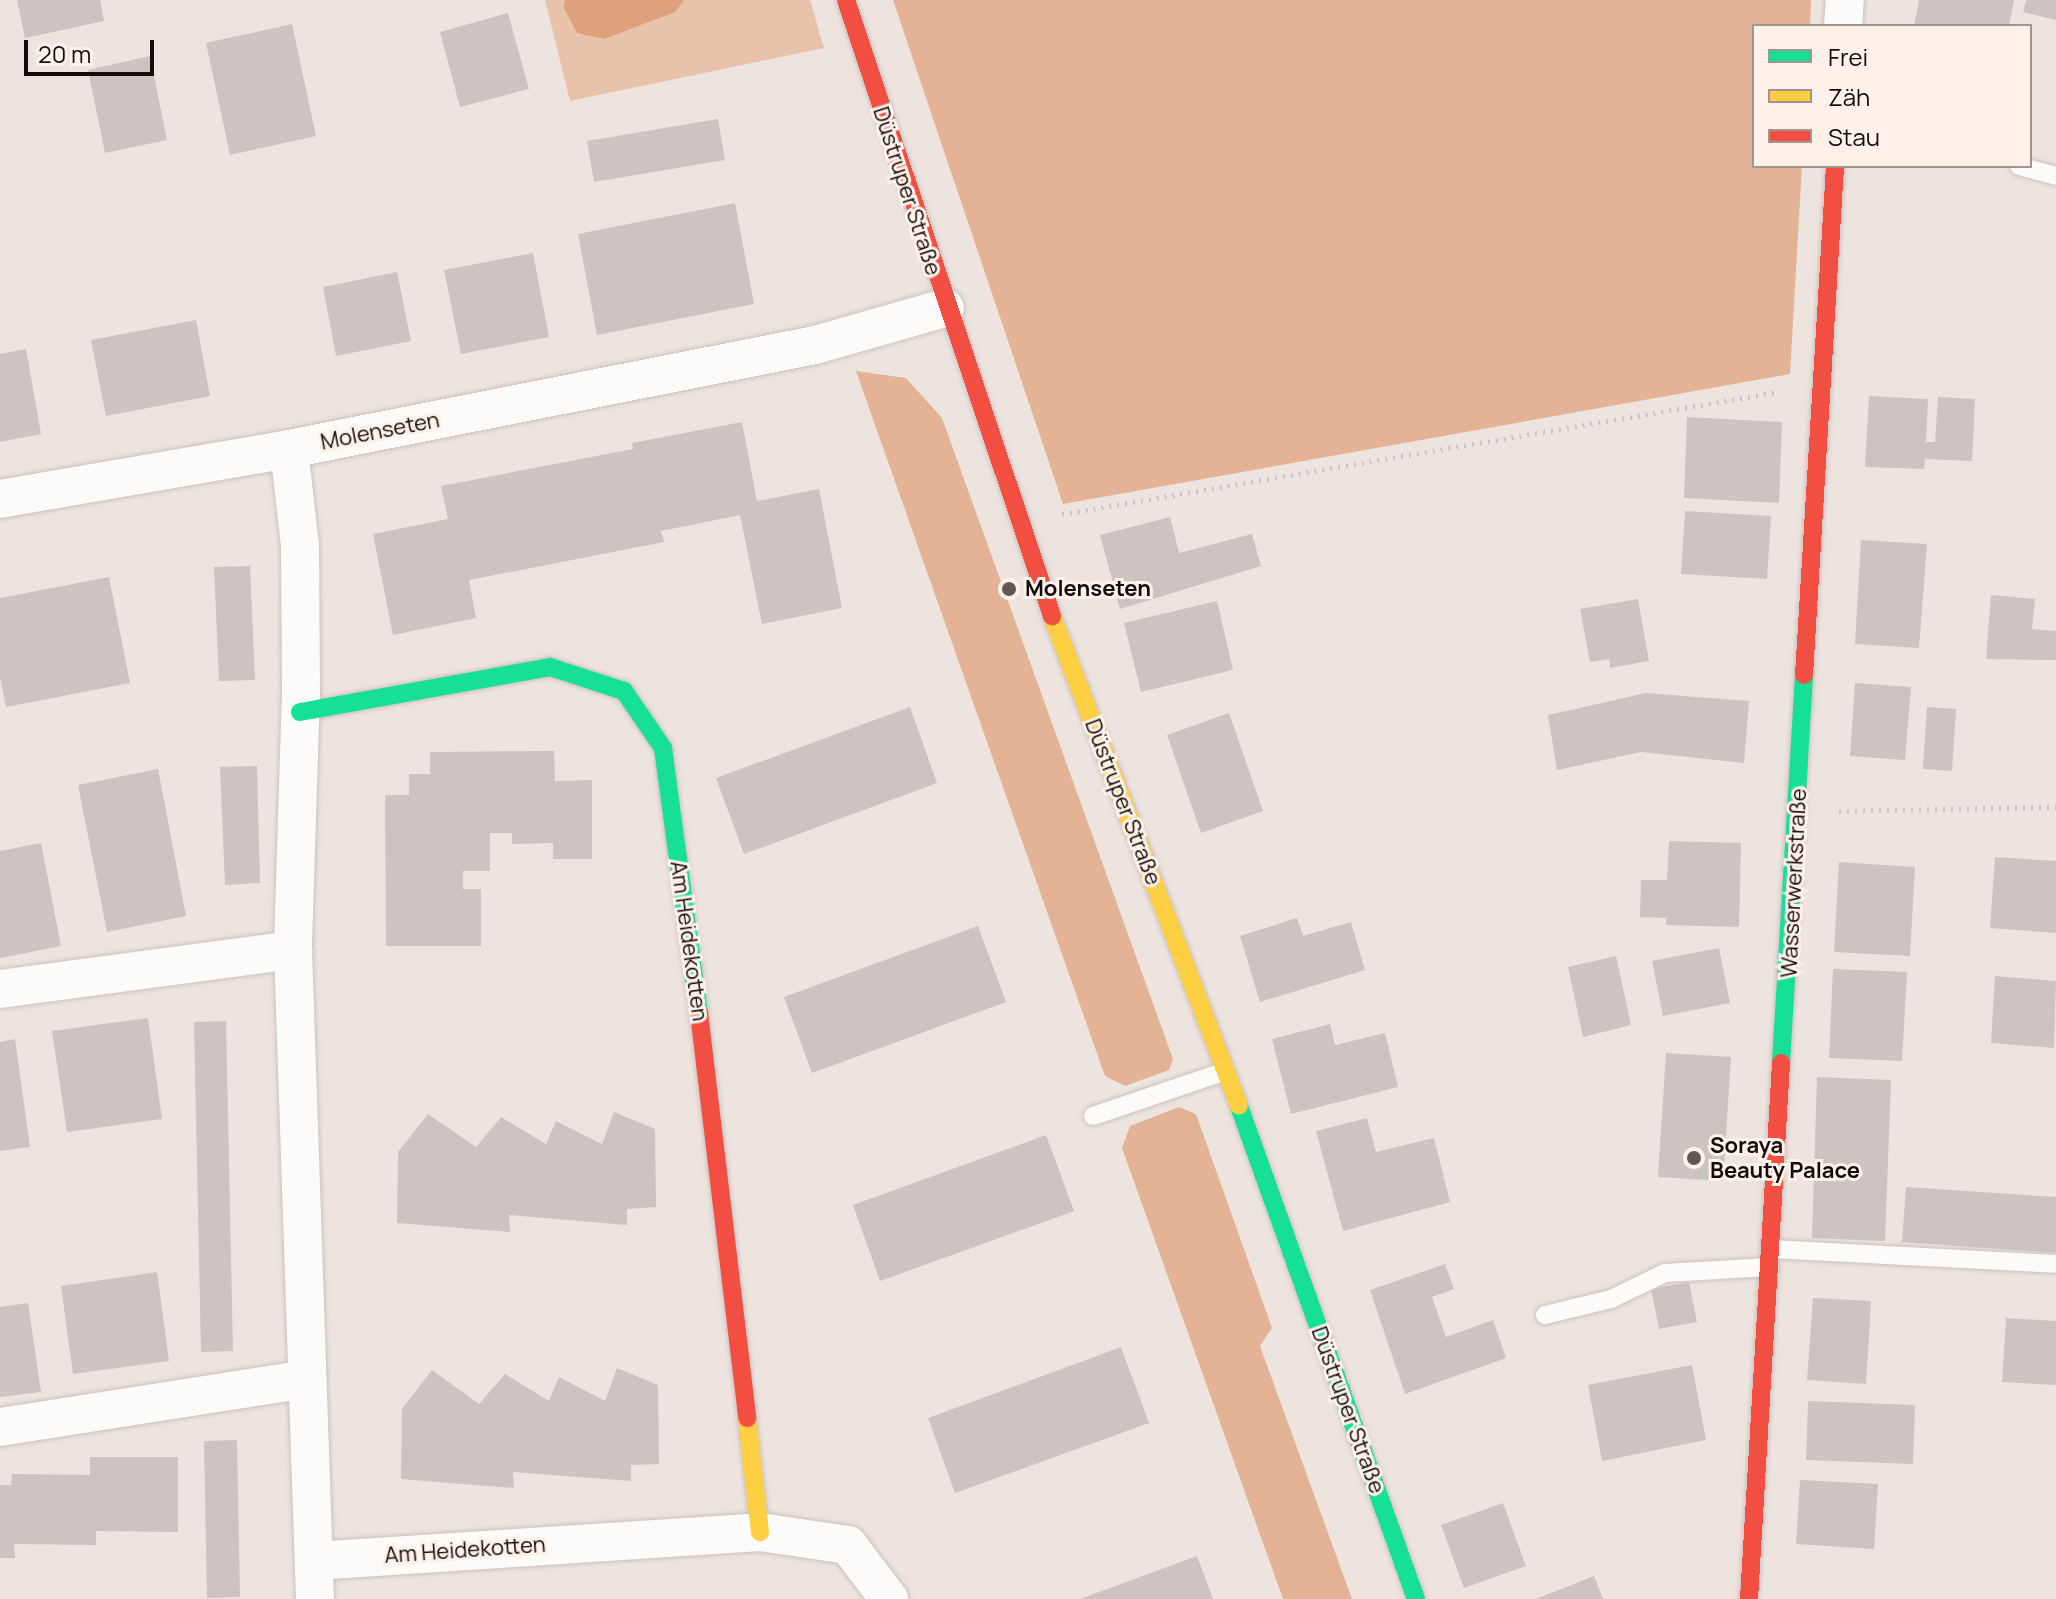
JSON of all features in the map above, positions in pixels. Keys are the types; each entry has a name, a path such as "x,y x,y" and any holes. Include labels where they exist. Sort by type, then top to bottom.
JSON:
{"street":[{"name":"Düstruper Straße","path":"846,0 1018,522 1226,1071 1416,1599"},
{"path":"1843,24 1845,0"},
{"name":"Wasserwerkstraße","path":"1749,1599 1835,168"},
{"name":"Molenseten","path":"0,499 289,449 815,345 945,308"},
{"path":"289,449 300,546 300,712 293,950 315,1599"},
{"name":"Am Heidekotten","path":"300,712 550,667 624,691 663,748 700,1020 760,1532"},
{"path":"0,989 293,950"},
{"path":"0,1427 307,1379"},
{"name":"Am Heidekotten","path":"314,1561 760,1532 848,1545 889,1599"}],"lane":[{"path":"2026,168 2056,176"},
{"path":"1093,1116 1226,1071"},
{"path":"1545,1315 1611,1299 1665,1273 1771,1258 2056,1264"}],"path":[{"path":"1018,522 1820,385"},
{"path":"1798,811 2056,807"}],"shaded area":[{"path":"545,0 810,0 824,48 570,101"},
{"path":"565,0 684,0 675,12 604,39 577,33 564,8"},
{"path":"893,0 1811,0 1810,24 1752,24 1752,168 1802,168 1790,374 1063,504"},
{"path":"856,371 906,378 942,418 1173,1059 1169,1070 1125,1086 1105,1076"},
{"path":"1179,1107 1196,1114 1272,1328 1260,1346 1352,1599 1283,1599 1122,1148 1130,1126"}],"building":[{"path":"17,0 100,0 104,21 25,38"},
{"path":"1919,0 2014,0 2009,24 1914,24"},
{"path":"2026,0 2056,0 2056,20 2023,12"},
{"path":"508,13 529,89 460,107 440,32"},
{"path":"292,24 316,136 230,155 206,43"},
{"path":"150,56 167,140 105,153 88,70"},
{"path":"718,119 725,160 594,182 587,141"},
{"path":"735,203 754,304 597,335 578,234"},
{"path":"533,253 549,337 461,354 444,270"},
{"path":"397,272 411,341 336,356 323,287"},
{"path":"196,320 210,396 106,416 91,340"},
{"path":"26,349 41,434 0,442 0,354"},
{"path":"1869,396 1928,399 1926,442 1935,442 1938,397 1975,399 1972,461 1925,459 1924,469 1865,467"},
{"path":"1687,417 1782,422 1779,503 1684,498"},
{"path":"742,422 757,501 819,489 842,608 762,624 740,515 661,531 664,542 469,580 476,618 393,635 373,534 448,519 441,486 633,449 632,443"},
{"path":"1685,511 1771,516 1767,579 1681,574"},
{"path":"1170,517 1179,553 1252,534 1261,566 1120,609 1100,535"},
{"path":"1861,540 1927,544 1919,648 1855,644"},
{"path":"250,566 255,680 219,681 214,567"},
{"path":"109,577 130,683 6,707 0,677 0,598"},
{"path":"1991,595 2035,599 2032,629 2056,631 2056,660 1986,659"},
{"path":"1638,599 1649,661 1610,668 1609,659 1590,662 1580,609"},
{"path":"1217,601 1233,670 1141,692 1124,623"},
{"path":"1855,683 1911,687 1905,760 1850,756"},
{"path":"1646,693 1749,701 1744,763 1641,752 1557,770 1548,715"},
{"path":"910,707 937,783 744,854 716,778"},
{"path":"1927,707 1956,709 1952,771 1923,769"},
{"path":"1229,713 1263,811 1201,833 1167,735"},
{"path":"554,751 555,781 592,780 592,859 553,859 553,843 512,844 512,833 490,833 490,871 463,871 463,889 481,889 481,946 386,946 385,795 409,795 409,774 430,774 430,752"},
{"path":"257,766 260,883 225,885 220,767"},
{"path":"158,769 186,916 107,932 78,785"},
{"path":"1669,841 1741,843 1739,927 1666,925 1666,918 1640,917 1641,880 1667,880"},
{"path":"41,843 61,946 0,958 0,851"},
{"path":"1995,857 2056,861 2056,933 1990,928"},
{"path":"1839,862 1915,867 1910,956 1834,952"},
{"path":"1297,918 1303,936 1351,922 1365,970 1260,1002 1240,936"},
{"path":"978,926 1006,1002 812,1073 784,997"},
{"path":"1719,948 1730,1003 1663,1016 1652,961"},
{"path":"1616,956 1631,1025 1583,1037 1568,967"},
{"path":"1833,969 1907,972 1902,1061 1829,1058"},
{"path":"1995,976 2056,981 2054,1048 1991,1043"},
{"path":"148,1018 162,1119 67,1132 52,1031"},
{"path":"226,1021 233,1351 201,1352 194,1022"},
{"path":"1330,1024 1335,1045 1385,1033 1398,1087 1291,1114 1272,1039"},
{"path":"15,1039 30,1147 0,1151 0,1042"},
{"path":"1666,1053 1731,1057 1723,1181 1658,1177"},
{"path":"1817,1077 1891,1080 1885,1241 1812,1238"},
{"path":"614,1112 655,1129 656,1207 627,1209 627,1225 509,1215 510,1232 397,1223 398,1152 428,1114 476,1147 501,1117 546,1144 556,1121 602,1144"},
{"path":"1367,1118 1376,1152 1434,1138 1450,1202 1343,1231 1316,1131"},
{"path":"1046,1135 1074,1211 880,1281 853,1205"},
{"path":"1906,1187 2056,1197 2056,1253 1902,1242"},
{"path":"1445,1264 1454,1289 1432,1297 1446,1337 1493,1320 1506,1358 1405,1394 1370,1290"},
{"path":"157,1272 169,1361 73,1374 61,1286"},
{"path":"1689,1282 1697,1322 1659,1329 1651,1289"},
{"path":"1813,1298 1871,1301 1866,1384 1807,1380"},
{"path":"28,1303 41,1392 0,1397 0,1307"},
{"path":"2006,1318 2056,1321 2056,1385 2002,1382"},
{"path":"1121,1347 1149,1423 955,1493 928,1418"},
{"path":"1692,1365 1706,1440 1602,1461 1588,1385"},
{"path":"617,1368 658,1385 659,1464 631,1465 631,1481 513,1472 514,1488 401,1479 402,1409 432,1370 479,1404 505,1374 549,1401 559,1377 605,1401"},
{"path":"1808,1401 1915,1405 1913,1464 1806,1460"},
{"path":"237,1440 240,1597 207,1598 204,1441"},
{"path":"90,1457 178,1457 178,1532 96,1531 96,1545 14,1544 15,1558 0,1558 0,1485 11,1485 12,1474 90,1475"},
{"path":"1800,1480 1878,1484 1874,1549 1796,1544"},
{"path":"1503,1503 1526,1566 1464,1588 1441,1525"},
{"path":"1197,1556 1213,1599 1080,1599"},
{"path":"1594,1576 1603,1599 1536,1599"}],"traffic: fast":[{"path":"300,712 550,667 624,691 663,748 699,1013"},
{"path":"1781,1063 1804,675"},
{"path":"1239,1106 1416,1599"}],"traffic: slow":[{"path":"1052,616 1239,1106"},
{"path":"747,1418 760,1532"}],"traffic: jam":[{"path":"846,0 1052,616"},
{"path":"1804,675 1835,168"},
{"path":"699,1013 747,1418"},
{"path":"1749,1599 1781,1063"}],"place":[{"name":"Molenseten","path":"1009,589"},
{"name":"Soraya Beauty Palace","path":"1694,1158"}]}
